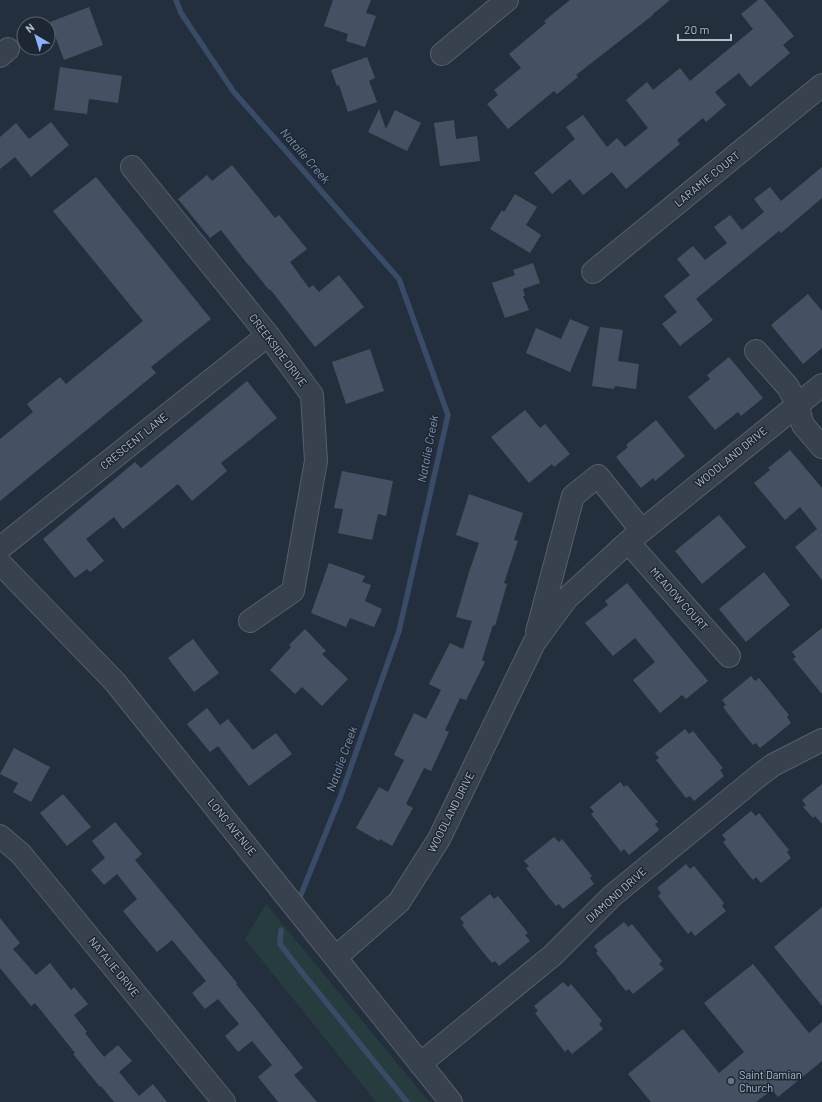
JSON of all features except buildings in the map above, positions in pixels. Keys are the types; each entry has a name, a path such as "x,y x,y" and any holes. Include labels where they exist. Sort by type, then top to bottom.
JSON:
{"street":[{"path":"442,54 507,0"},
{"name":"LARAMIE COURT","path":"593,272 822,85"},
{"name":"CREEKSIDE DRIVE","path":"132,167 268,334 312,395 316,461 293,591 250,620"},
{"name":"CRESCENT LANE","path":"0,548 268,334"},
{"path":"756,351 788,387 804,425 822,447"},
{"name":"WOODLAND DRIVE","path":"336,957 399,902 439,838 534,643 567,598 635,536 796,404 822,385"},
{"name":"WOODLAND DRIVE","path":"534,643 573,496 598,476 635,536"},
{"name":"MEADOW COURT","path":"635,536 729,656"},
{"name":"LONG AVENUE","path":"0,563 115,682 451,1102"},
{"name":"DIAMOND DRIVE","path":"420,1064 553,955 612,896 756,778 773,765 822,740"},
{"name":"NATALIE DRIVE","path":"0,836 21,854 224,1102"}],"green space":[{"path":"266,904 429,1102 376,1102 245,939"}],"waterway":[{"name":"Natalie Creek","path":"176,0 181,13 233,91 399,279 448,415 399,631 341,795 300,897"},
{"name":"Natalie Creek","path":"281,930 280,944 407,1102"}],"place":[{"name":"Saint Damian Church","path":"731,1081"}]}
